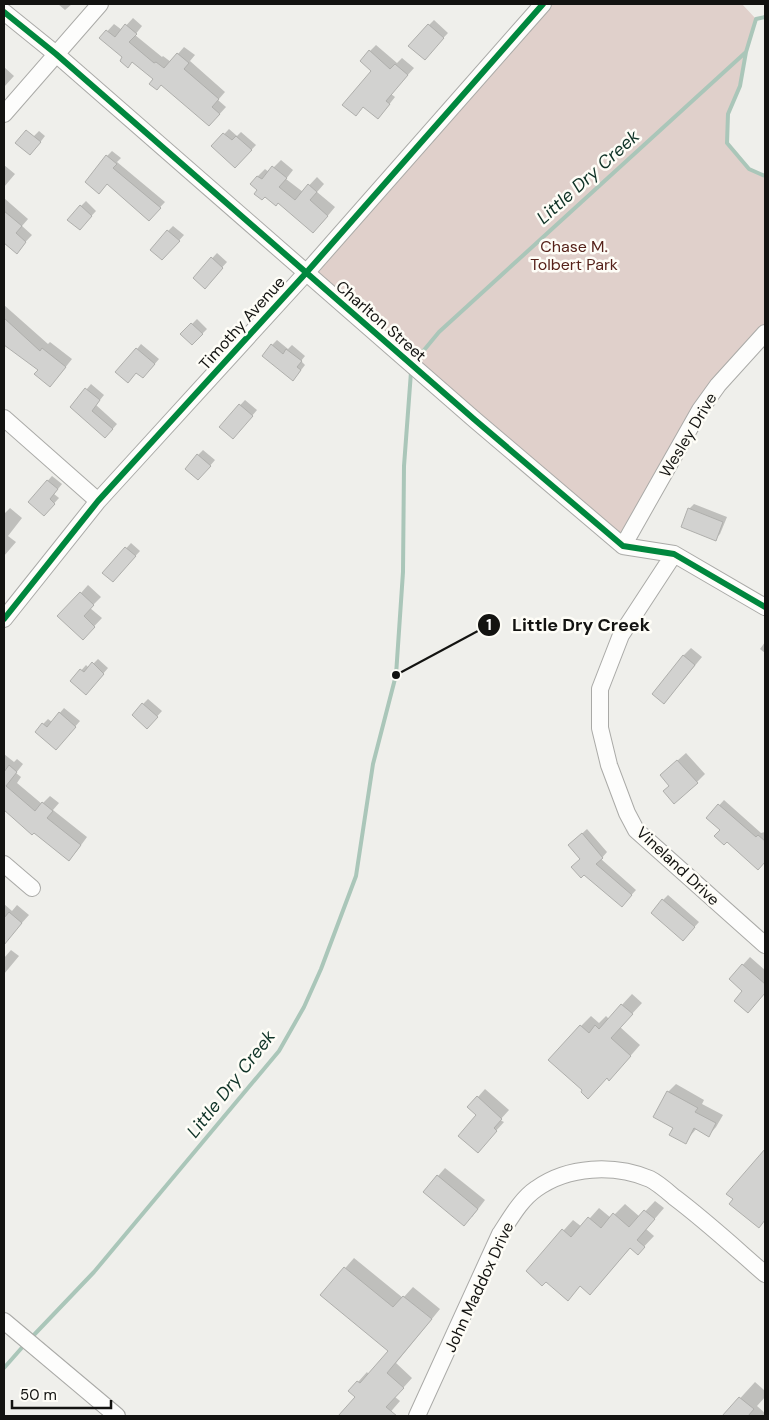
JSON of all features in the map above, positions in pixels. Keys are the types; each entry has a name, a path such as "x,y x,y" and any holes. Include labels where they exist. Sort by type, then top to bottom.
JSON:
{"street":[{"path":"4,114 100,4"},
{"name":"Timothy Avenue","path":"4,619 98,501 306,274 543,4"},
{"name":"Charlton Street","path":"4,12 56,54 306,274 624,546"},
{"name":"Wesley Drive","path":"624,546 700,410 718,385 765,333"},
{"path":"4,418 98,501"},
{"path":"624,546 674,554 765,607"},
{"name":"Vineland Drive","path":"674,554 621,635 600,689 600,728 626,813 636,830 765,945"},
{"path":"4,864 32,888"},
{"name":"John Maddox Drive","path":"417,1416 500,1234 518,1209 536,1189 557,1179 589,1170 614,1170 652,1180 765,1274"},
{"path":"4,1321 117,1416"}],"green space":[{"name":"Chase M. Tolbert Park","path":"543,4 742,4 756,19 746,52 740,86 728,114 727,143 749,169 765,176 765,333 718,385 623,546 306,273"}],"building":[{"path":"125,24 137,34 129,42 154,63 156,62 164,68 177,53 189,63 184,69 219,99 212,107 220,114 209,126 161,85 157,90 149,84 153,79 132,62 128,68 120,61 122,57 99,38 106,30 115,37"},
{"path":"428,24 444,38 425,60 408,46"},
{"path":"369,50 390,69 395,64 408,75 386,101 390,104 378,119 363,107 356,116 342,105 371,71 360,61"},
{"path":"26,130 41,142 30,155 15,143"},
{"path":"223,133 232,140 236,136 252,150 235,168 211,146"},
{"path":"106,155 117,164 113,168 161,208 149,221 107,184 99,194 85,182"},
{"path":"272,166 287,178 279,187 295,200 308,184 317,192 310,200 328,216 313,233 278,203 276,206 265,197 262,200 254,194 257,190 250,184 257,176 262,179"},
{"path":"80,205 92,216 80,230 67,220"},
{"path":"4,211 22,226 16,233 26,242 17,254 4,243"},
{"path":"167,230 180,241 162,260 150,250"},
{"path":"211,257 223,268 205,289 193,278"},
{"path":"4,318 40,351 42,348 66,367 50,387 34,374 38,370 4,345"},
{"path":"191,323 203,334 192,345 180,334"},
{"path":"271,344 283,354 286,349 302,361 297,367 301,370 293,381 262,356"},
{"path":"136,348 155,364 143,378 136,373 128,383 115,372"},
{"path":"85,388 100,400 92,411 113,429 105,438 70,407"},
{"path":"239,404 253,416 233,439 219,427"},
{"path":"197,454 211,466 198,480 185,469"},
{"path":"47,480 58,489 50,499 55,504 44,516 28,502"},
{"path":"688,508 723,522 716,541 681,527"},
{"path":"125,547 136,556 113,582 102,573"},
{"path":"80,592 94,605 84,616 95,627 83,640 57,616"},
{"path":"683,655 695,665 664,704 652,694"},
{"path":"92,662 104,674 86,695 70,681 80,669 84,672"},
{"path":"142,703 158,717 147,729 132,715"},
{"path":"59,712 76,727 56,750 35,732 42,723 47,727"},
{"path":"677,760 698,783 674,804 663,791 669,786 660,775"},
{"path":"9,765 17,772 6,786 35,811 42,802 53,811 47,818 81,845 69,861 34,833 32,835 4,810 4,772"},
{"path":"718,804 756,837 758,835 765,841 765,862 758,870 727,842 724,845 714,836 720,830 706,818"},
{"path":"582,833 603,858 596,864 632,895 622,907 584,875 581,878 571,867 580,859 568,845"},
{"path":"662,899 695,927 683,941 651,913"},
{"path":"9,912 22,923 4,945 4,918"},
{"path":"742,964 765,984 765,993 748,1013 734,1001 742,991 729,979"},
{"path":"621,1004 633,1014 611,1038 631,1056 609,1081 607,1078 588,1099 581,1092 582,1090 548,1060 580,1025 589,1033 595,1025 599,1029"},
{"path":"667,1091 698,1108 695,1112 716,1123 709,1137 694,1128 686,1144 669,1135 673,1128 653,1117"},
{"path":"477,1096 502,1119 494,1128 497,1131 478,1153 458,1136 476,1115 467,1107"},
{"path":"765,1149 765,1220 759,1228 729,1204 733,1199 726,1194"},
{"path":"437,1175 478,1209 464,1226 423,1192"},
{"path":"644,1210 655,1219 637,1240 645,1247 638,1255 630,1248 590,1295 580,1286 568,1301 546,1282 542,1286 526,1271 562,1229 571,1237 588,1217 601,1228 613,1213 629,1227"},
{"path":"344,1267 393,1307 403,1296 432,1319 387,1373 404,1388 386,1407 397,1416 338,1416 355,1397 348,1391 357,1381 360,1383 388,1351 320,1295"},
{"path":"739,1397 754,1409 748,1416 722,1416"}],"waterway":[{"path":"765,17 756,19 746,52 740,86 728,114 727,143 749,169 765,176"},
{"name":"Little Dry Creek","path":"415,361 439,332 746,52"},
{"name":"Little Dry Creek","path":"31,1338 94,1272 279,1051 304,1007 321,969 356,876 373,764 396,675 403,572 404,466 411,372"},
{"name":"Little Dry Creek","path":"4,1368 26,1343"}],"cycle path":[{"path":"4,619 98,501 306,273 543,4"},
{"path":"4,12 56,54 475,420 623,546 674,554 765,607"}],"place":[{"name":"Little Dry Creek","path":"396,675"}]}
